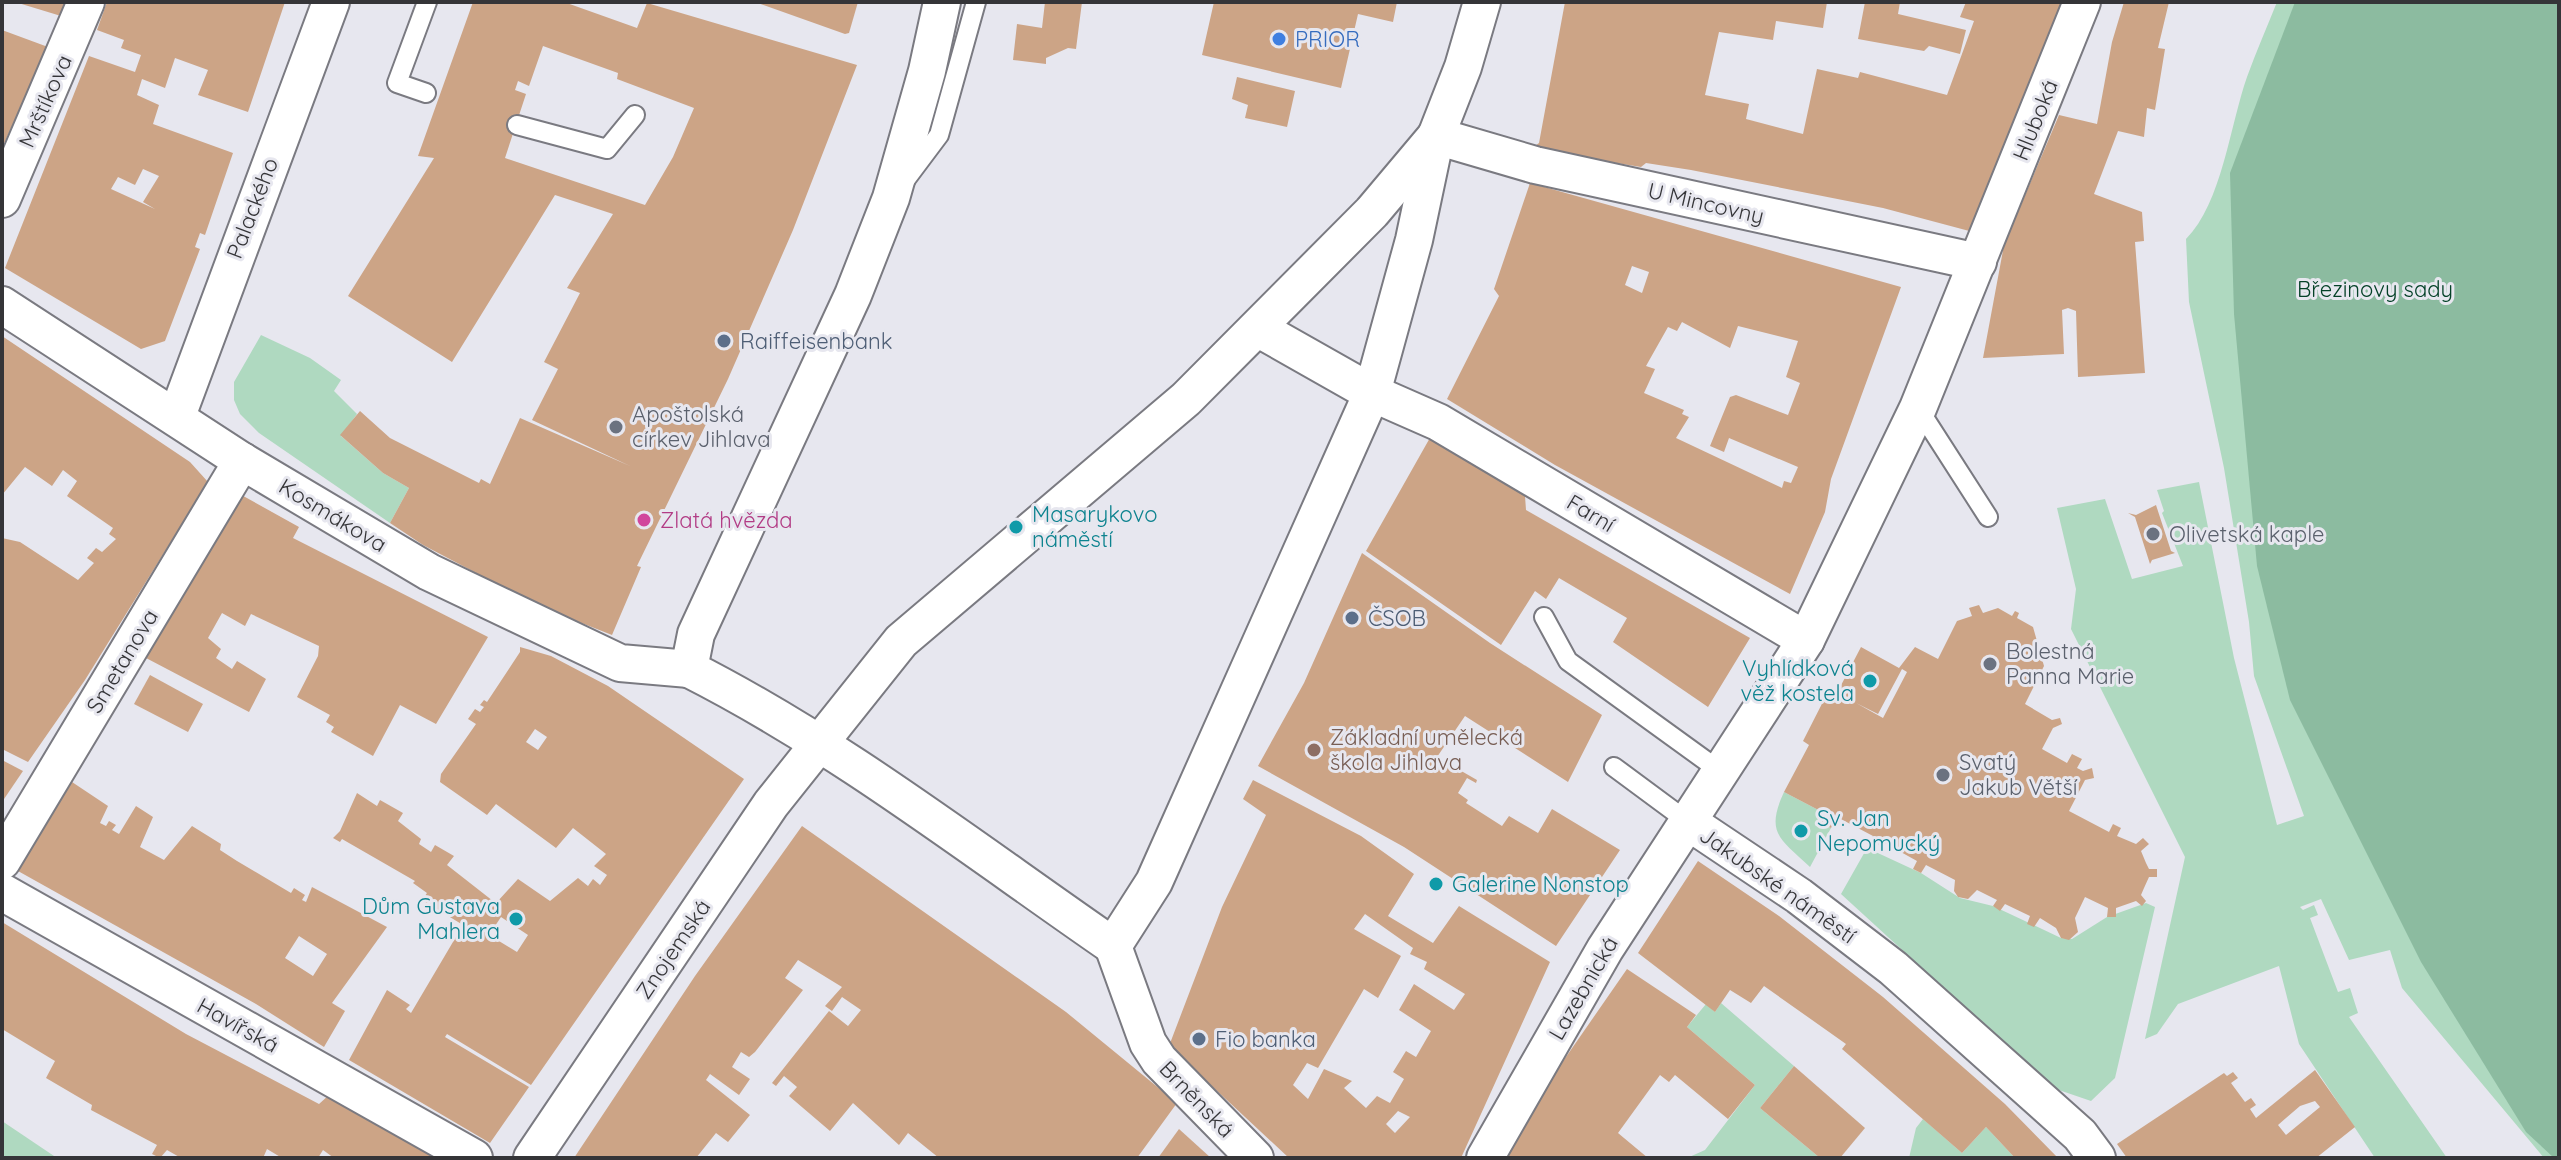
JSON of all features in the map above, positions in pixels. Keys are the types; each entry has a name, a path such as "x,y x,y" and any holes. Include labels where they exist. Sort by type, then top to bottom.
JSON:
{"street":[{"name":"Mrštíkova","path":"2,199 86,2"},
{"name":"Palackého","path":"177,416 331,2"},
{"path":"942,2 927,71 891,198 853,295 696,634 689,669 750,700 817,743 1113,946 1154,882 1372,393 1414,240 1436,136 1463,67 1482,2"},
{"name":"Hluboká","path":"1918,408 2082,2"},
{"path":"817,743 901,641 1186,399 1259,329 1394,189 1436,136"},
{"name":"U Mincovny","path":"1436,136 1535,165 1983,250"},
{"name":"Kosmákova","path":"2,305 242,461 429,572 620,663 689,669"},
{"path":"1259,329 1372,393"},
{"name":"Farní","path":"1372,393 1438,422 1806,640"},
{"name":"Jakubské náměstí","path":"1918,408 1806,640 1687,821 1799,896 1893,968 2089,1146"},
{"name":"Smetanova","path":"2,861 242,461"},
{"name":"Znojemská","path":"532,1158 771,804 817,743"},
{"name":"Lazebnická","path":"1485,1158 1605,949 1687,821"},
{"name":"Havířská","path":"2,892 474,1158"},
{"name":"Brněnská","path":"1113,946 1152,1050 1255,1158"}],"lane":[{"path":"426,93 397,83 427,2"},
{"path":"891,198 925,158 939,135 976,2"},
{"path":"517,125 607,149 635,115"},
{"path":"1918,408 1988,517"},
{"path":"1544,617 1568,661 1720,771"},
{"path":"1614,767 1687,821"}],"green space":[{"name":"Březinovy sady","path":"2277,2 2559,2 2559,1158 2544,1158 2402,988 2390,950 2349,960 2321,899 2300,907 2303,910 2314,905 2318,915 2310,918 2338,992 2350,988 2358,1013 2349,1017 2447,1158 2375,1158 2299,1044 2279,966 2178,1004 2157,1034 2145,1039 2185,857 2071,629 2076,589 2057,508 2105,499 2132,579 2183,566 2162,513 2157,490 2199,482 2234,658 2277,825 2304,816 2254,676 2249,622 2224,468 2189,302 2186,239 2198,224 2217,185 2247,77"},
{"name":"Březinovy sady","path":"2295,2 2559,2 2559,1158 2554,1158 2526,1132 2421,962 2290,700 2257,566 2234,314 2230,173"},
{"path":"261,335 310,358 341,380 334,391 357,414 341,436 383,473 409,488 390,523 259,433 240,414 234,400 234,382"},
{"path":"1784,792 1826,814 1821,823 1831,828 1810,867 1784,842 1776,826 1778,806"},
{"path":"1867,848 1921,873 1960,898 1993,906 2061,938 2072,939 2107,917 2146,903 2155,907 2115,1078 2091,1101 2053,1088 1841,894"},
{"path":"1721,1003 1794,1066 1760,1108 1820,1158 1687,1158 1705,1150 1755,1085 1687,1027 1706,1004 1715,1012"},
{"path":"1923,1119 1962,1153 1986,1127 2015,1158 1909,1158 1916,1128"},
{"path":"2,1121 57,1158 2,1158"}],"building":[{"path":"15,2 66,2 61,16"},
{"path":"107,2 285,2 248,112 198,95 208,70 175,58 165,88 142,79 137,95 159,105 153,124 233,153 205,235 200,233 195,247 200,249 165,341 141,349 5,268 89,56 135,72 141,55 121,48 124,40 97,30","holes":["143,169 159,176 143,202 155,209 111,189 118,177 135,185"]},
{"path":"473,2 564,2 637,28 647,3 857,65 793,230 728,379 637,566 641,567 612,635 541,607 423,545 390,523 409,488 383,473 340,435 360,411 390,438 479,483 481,479 490,484 520,418 630,466 532,420 558,369 544,362 580,293 567,288 613,214 555,195 452,362 348,296 434,158 418,156","holes":["543,46 618,73 617,79 694,108 673,157 645,205 505,158 526,94 515,90 518,81 529,86"]},
{"path":"755,2 858,2 849,33 845,34"},
{"path":"1045,2 1082,2 1076,49 1068,48 1046,58 1046,64 1013,60 1017,24 1042,28"},
{"name":"PRIOR","path":"1214,2 1397,2 1393,22 1358,14 1341,88 1202,55"},
{"path":"1565,2 1827,2 1823,28 1776,21 1773,40 1719,32 1705,95 1749,104 1746,119 1803,134 1817,69 1858,78 1860,72 1947,95 1974,21 1960,17 1966,2 2064,2 1973,232 1883,208 1691,170 1646,163 1641,167 1537,150 1535,146 1539,143"},
{"path":"1865,2 1900,2 1898,14 1966,30 1960,54 1929,46 1924,51 1858,39"},
{"path":"2124,2 2169,2 2158,48 2165,49 2155,110 2147,108 2144,137 2118,131 2094,194 2142,212 2144,241 2135,242 2145,373 2078,377 2076,311 2068,308 2062,310 2064,354 1983,358 2004,245 2059,115 2097,124 2112,42"},
{"path":"2,30 48,47 2,148"},
{"path":"1237,77 1295,91 1287,127 1245,118 1248,105 1232,99"},
{"path":"1530,183 1901,287 1831,479 1825,512 1790,594 1555,465 1447,399 1499,296 1494,289","holes":["1632,266 1649,272 1642,293 1625,285","1682,322 1730,348 1738,326 1798,341 1786,377 1800,383 1788,415 1736,395 1730,397 1710,446 1724,452 1729,438 1798,467 1791,483 1784,481 1782,488 1676,438 1689,417 1682,414 1684,410 1644,393 1655,369 1646,366 1668,327 1677,331"]},
{"path":"2,336 190,462 208,482 85,680 28,762 2,749 2,538 20,542 78,580 94,563 87,558 96,548 102,552 116,539 109,534 113,528 67,496 77,481 63,470 52,486 25,467 2,495"},
{"path":"1431,436 1525,496 1526,510 1750,638 1708,707 1613,642 1627,618 1559,578 1546,599 1535,591 1501,645 1366,551"},
{"path":"236,492 299,527 293,538 488,637 436,724 400,705 373,756 331,732 334,727 326,722 330,715 297,697 318,656 319,646 251,614 245,626 222,613 208,638 221,649 216,658 232,669 237,661 266,679 249,712 146,658"},
{"name":"Olivetská kaple","path":"2156,505 2171,551 2175,553 2152,560 2150,564 2135,517 2128,513 2136,515"},
{"path":"1362,553 1490,643 1602,715 1568,782 1465,716 1437,757 1477,780 1476,783 1467,778 1458,793 1468,800 1466,803 1502,826 1509,816 1538,833 1552,809 1620,850 1556,946 1404,847 1258,766 1304,683"},
{"name":"Svatý Jakub Větší","path":"1979,605 1983,613 1998,608 2012,616 2015,611 2019,613 2017,618 2033,627 2044,666 2025,704 2052,720 2060,718 2062,724 2053,728 2042,749 2067,763 2072,754 2082,759 2077,768 2083,771 2092,768 2094,778 2085,780 2069,811 2109,832 2113,824 2121,828 2117,836 2136,844 2143,838 2149,844 2141,851 2146,863 2149,869 2157,869 2157,877 2149,877 2141,895 2146,901 2142,906 2136,901 2116,908 2116,917 2107,917 2108,908 2085,897 2075,918 2078,932 2069,940 2061,938 2056,928 2040,918 2034,927 2027,924 2030,916 2005,904 2000,911 1993,906 1997,900 1977,890 1968,899 1958,897 1954,891 1955,880 1926,865 1921,873 1913,869 1917,861 1881,841 1874,852 1867,848 1873,836 1837,817 1831,828 1821,823 1826,814 1784,792 1809,745 1803,741 1830,688 1837,693 1861,647 1899,668 1915,647 1938,659 1957,621 1972,616 1969,608","holes":["1902,669 1907,672 1883,718 1856,703 1878,714"]},
{"path":"520,647 551,656 608,686 744,779 531,1085 447,1034 445,1037 529,1087 490,1143 349,1060 387,990 410,1005 406,1009 411,1013 463,925 422,900 427,893 413,883 415,881 342,839 340,842 333,838 340,831 357,793 377,806 380,800 403,813 398,821 421,839 419,844 431,852 435,845 454,856 447,865 493,901 497,902 518,879 550,901 578,878 588,886 593,879 600,885 607,875 594,866 606,854 573,828 556,848 496,804 487,815 440,782 441,774 476,724 468,719 475,709 480,712 484,707 480,705 484,700 487,702 520,652","holes":["535,729 547,737 538,750 526,742","501,917 528,935 517,952 489,935"]},
{"path":"150,675 203,704 188,732 134,704"},
{"path":"2,760 23,771 2,802"},
{"path":"1253,780 1361,836 1414,874 1388,916 1433,943 1459,906 1550,962 1461,1158 1289,1158 1169,1046 1222,907 1266,815 1243,799","holes":["1365,914 1413,948 1410,954 1427,962 1424,969 1465,994 1454,1010 1414,984 1399,1010 1431,1031 1416,1057 1406,1051 1393,1072 1404,1079 1390,1103 1377,1096 1366,1108 1344,1088 1352,1081 1324,1069 1308,1099 1293,1085 1307,1063 1318,1068 1364,989 1378,998 1401,956 1354,929","1398,1111 1410,1117 1395,1133 1386,1124"]},
{"path":"72,782 108,806 100,823 106,826 109,821 116,825 112,830 119,834 136,806 153,817 140,847 164,860 192,826 221,844 220,850 237,861 291,893 294,888 305,895 302,900 306,902 312,887 387,927 332,1003 345,1011 324,1047 256,1004 18,871","holes":["299,936 327,954 313,976 285,958"]},
{"path":"802,826 1066,1012 1177,1103 1137,1158 939,1158 908,1133 899,1145 853,1103 830,1131 789,1096 797,1087 784,1076 776,1086 772,1083 829,1011 848,1026 861,1010 842,997 832,1011 825,1006 842,987 798,960 785,978 803,990 755,1052 749,1057 741,1052 732,1067 750,1079 739,1095 710,1074 706,1080 750,1115 728,1142 716,1133 696,1158 574,1158 695,976"},
{"path":"1698,861 1779,916 1883,997 2005,1104 2058,1158 2015,1158 1986,1127 1962,1153 1842,1049 1846,1044 1764,986 1751,1003 1730,990 1715,1012 1638,953"},
{"path":"2,922 186,1034 319,1104 329,1095 398,1132 436,1158 334,1158 323,1150 318,1158 282,1158 267,1149 263,1158 181,1158 167,1150 160,1158 152,1154 157,1145 91,1110 92,1105 46,1078 55,1061 2,1029"},
{"path":"1627,969 1696,1015 1687,1027 1755,1085 1728,1119 1675,1075 1669,1082 1660,1075 1618,1133 1648,1158 1507,1158 1550,1080"},
{"path":"1794,1066 1865,1128 1840,1158 1820,1158 1760,1108"},
{"path":"2315,1070 2355,1127 2316,1158 2127,1158 2117,1144 2224,1073 2227,1076 2233,1072 2238,1078 2231,1083 2245,1102 2251,1098 2256,1105 2250,1109 2256,1118","holes":["2315,1101 2320,1107 2286,1135 2278,1125 2300,1106"]},
{"path":"1179,1129 1211,1158 1158,1158"}],"place":[{"name":"PRIOR","path":"1279,39"},
{"name":"Raiffeisenbank","path":"724,341"},
{"name":"Apoštolská církev Jihlava","path":"616,427"},
{"name":"Zlatá hvězda","path":"644,520"},
{"name":"Masarykovo náměstí","path":"1016,527"},
{"name":"Olivetská kaple","path":"2153,534"},
{"name":"ČSOB","path":"1352,618"},
{"name":"Bolestná Panna Marie","path":"1990,664"},
{"name":"Vyhlídková věž kostela","path":"1870,681"},
{"name":"Základní umělecká škola Jihlava","path":"1314,750"},
{"name":"Svatý Jakub Větší","path":"1943,775"},
{"name":"Sv. Jan Nepomucký","path":"1801,831"},
{"name":"Galerine Nonstop","path":"1436,884"},
{"name":"Dům Gustava Mahlera","path":"516,919"},
{"name":"Fio banka","path":"1199,1039"}]}
